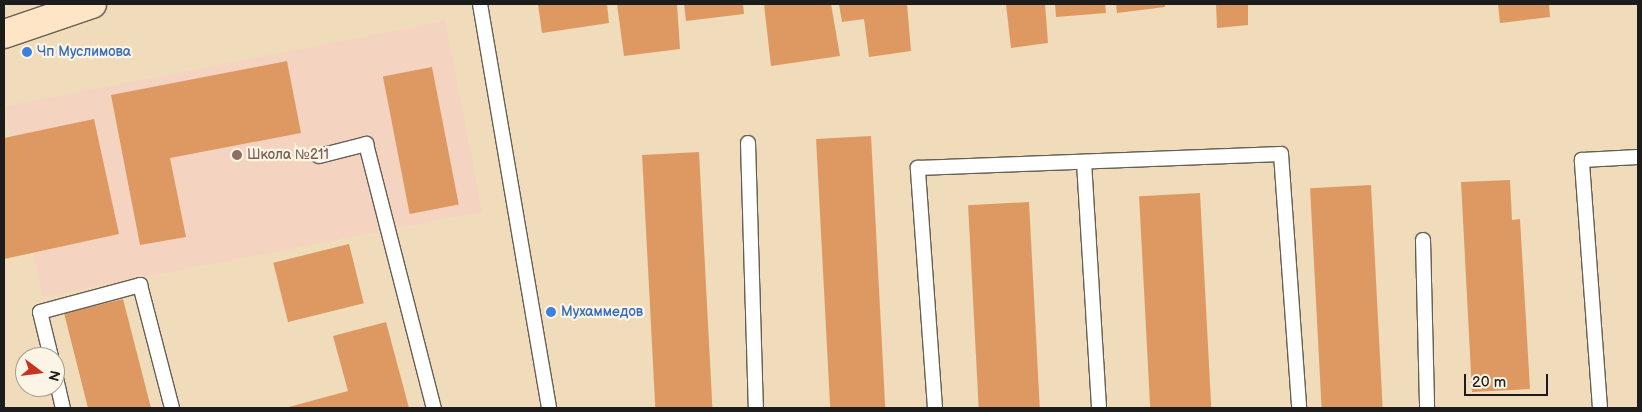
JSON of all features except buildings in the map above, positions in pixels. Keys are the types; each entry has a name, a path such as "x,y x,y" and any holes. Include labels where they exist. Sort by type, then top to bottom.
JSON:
{"main road":[{"path":"4,34 92,4"}],"lane":[{"path":"480,4 549,408"},
{"path":"748,143 756,408"},
{"path":"319,156 366,144 434,408"},
{"path":"934,408 918,168 1281,154 1299,408"},
{"path":"1600,408 1582,160 1638,157"},
{"path":"1084,162 1099,408"},
{"path":"1423,240 1427,408"},
{"path":"49,347 40,312 140,285 172,408"}],"shaded area":[{"name":"Школа №211","path":"445,21 482,211 42,297 5,106"}],"place":[{"name":"Чп Муслимова","path":"27,52"},
{"name":"Школа №211","path":"237,155"},
{"name":"Мухаммедов","path":"551,312"}]}
